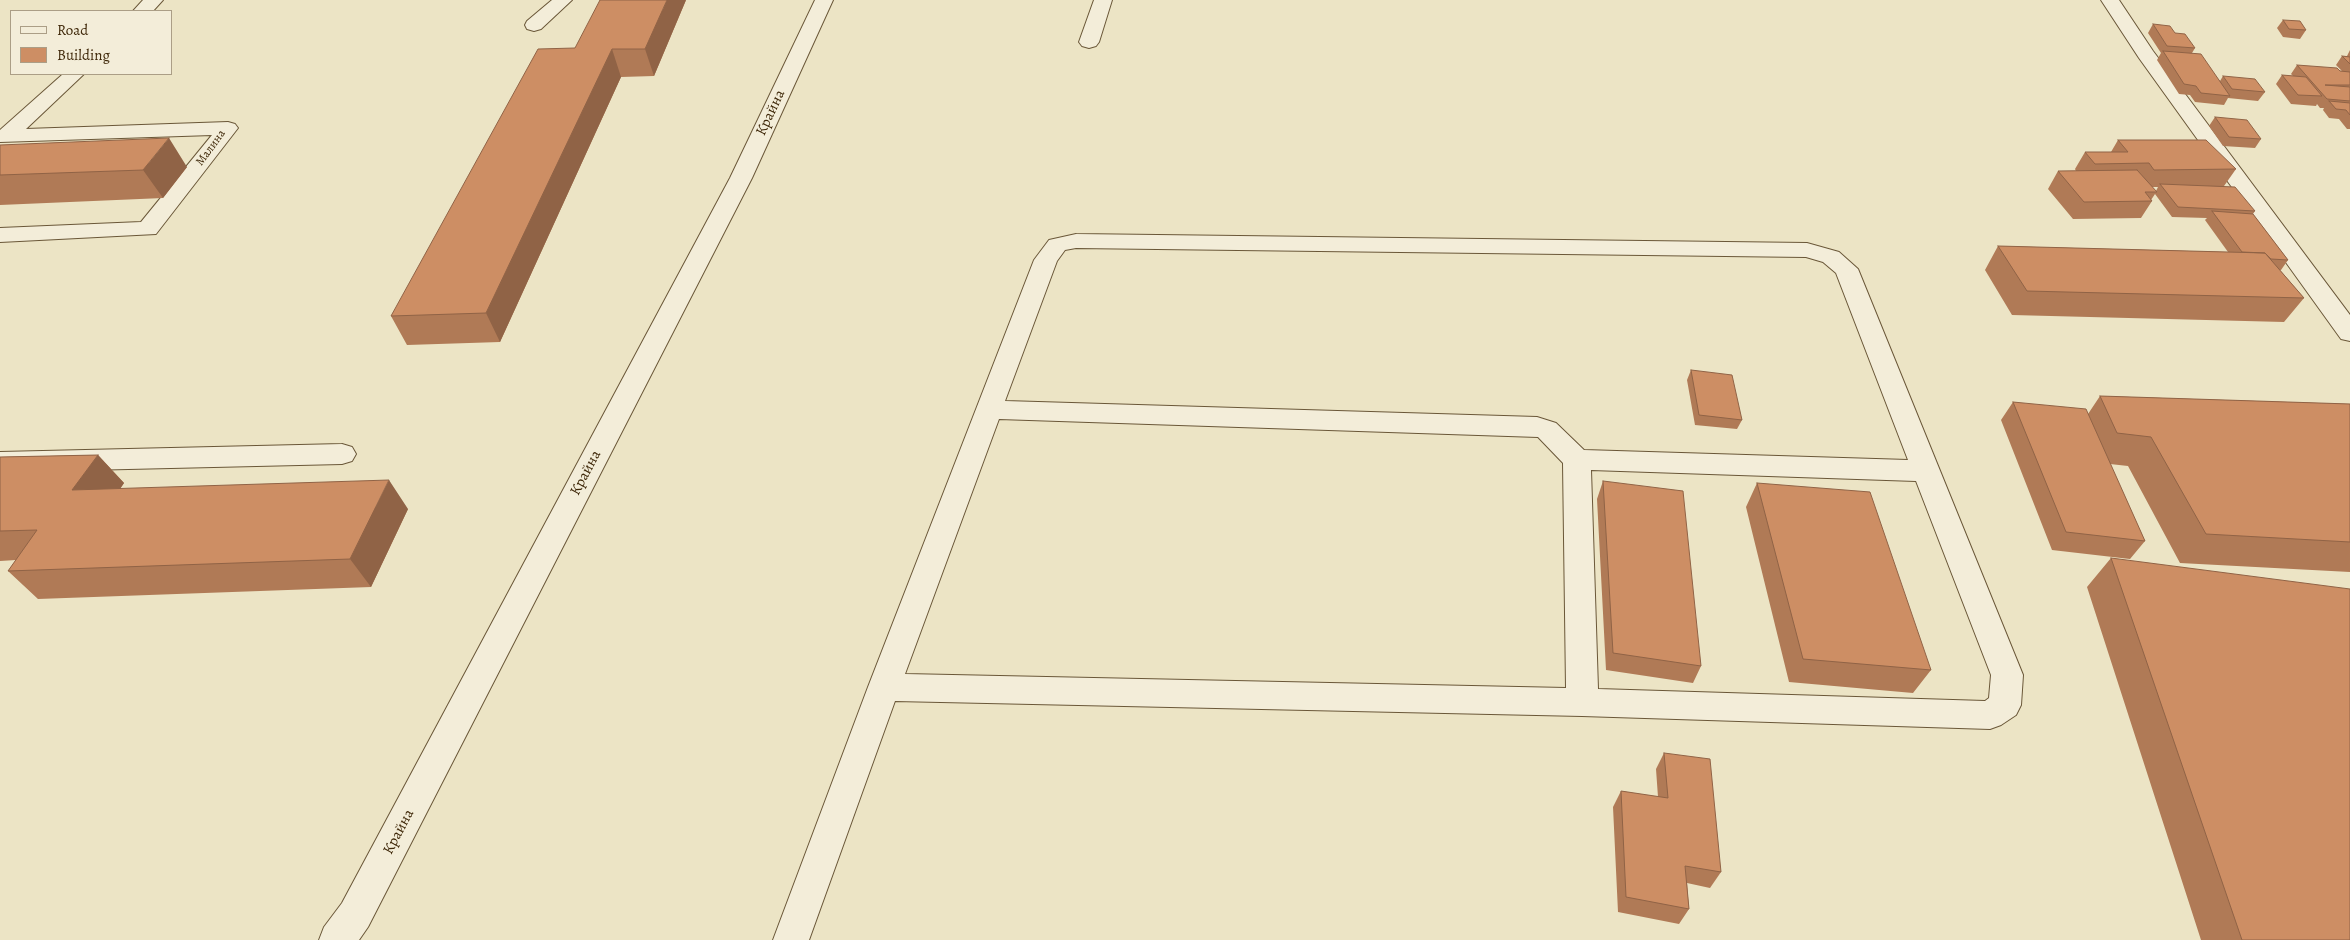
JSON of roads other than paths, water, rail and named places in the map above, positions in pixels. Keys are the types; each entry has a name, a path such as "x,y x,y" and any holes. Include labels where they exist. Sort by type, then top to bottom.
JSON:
{"street":[{"path":"143,10 154,0"},
{"path":"534,25 564,0"},
{"name":"Крайна","path":"337,940 355,915 741,178 824,0"},
{"path":"1089,42 1103,0"},
{"path":"2110,0 2146,54 2350,333"},
{"path":"3,136 73,75"},
{"name":"Малина","path":"0,235 148,229 228,128 3,136"},
{"path":"791,940 884,686 1046,260 1057,245 1076,241 1807,250 1831,257 1846,269 2007,675 2005,705 1990,715 1582,702 884,686"},
{"path":"990,410 1537,426 1547,430 1577,460 1926,471"},
{"path":"0,462 342,454"},
{"path":"1577,460 1582,702"}]}
